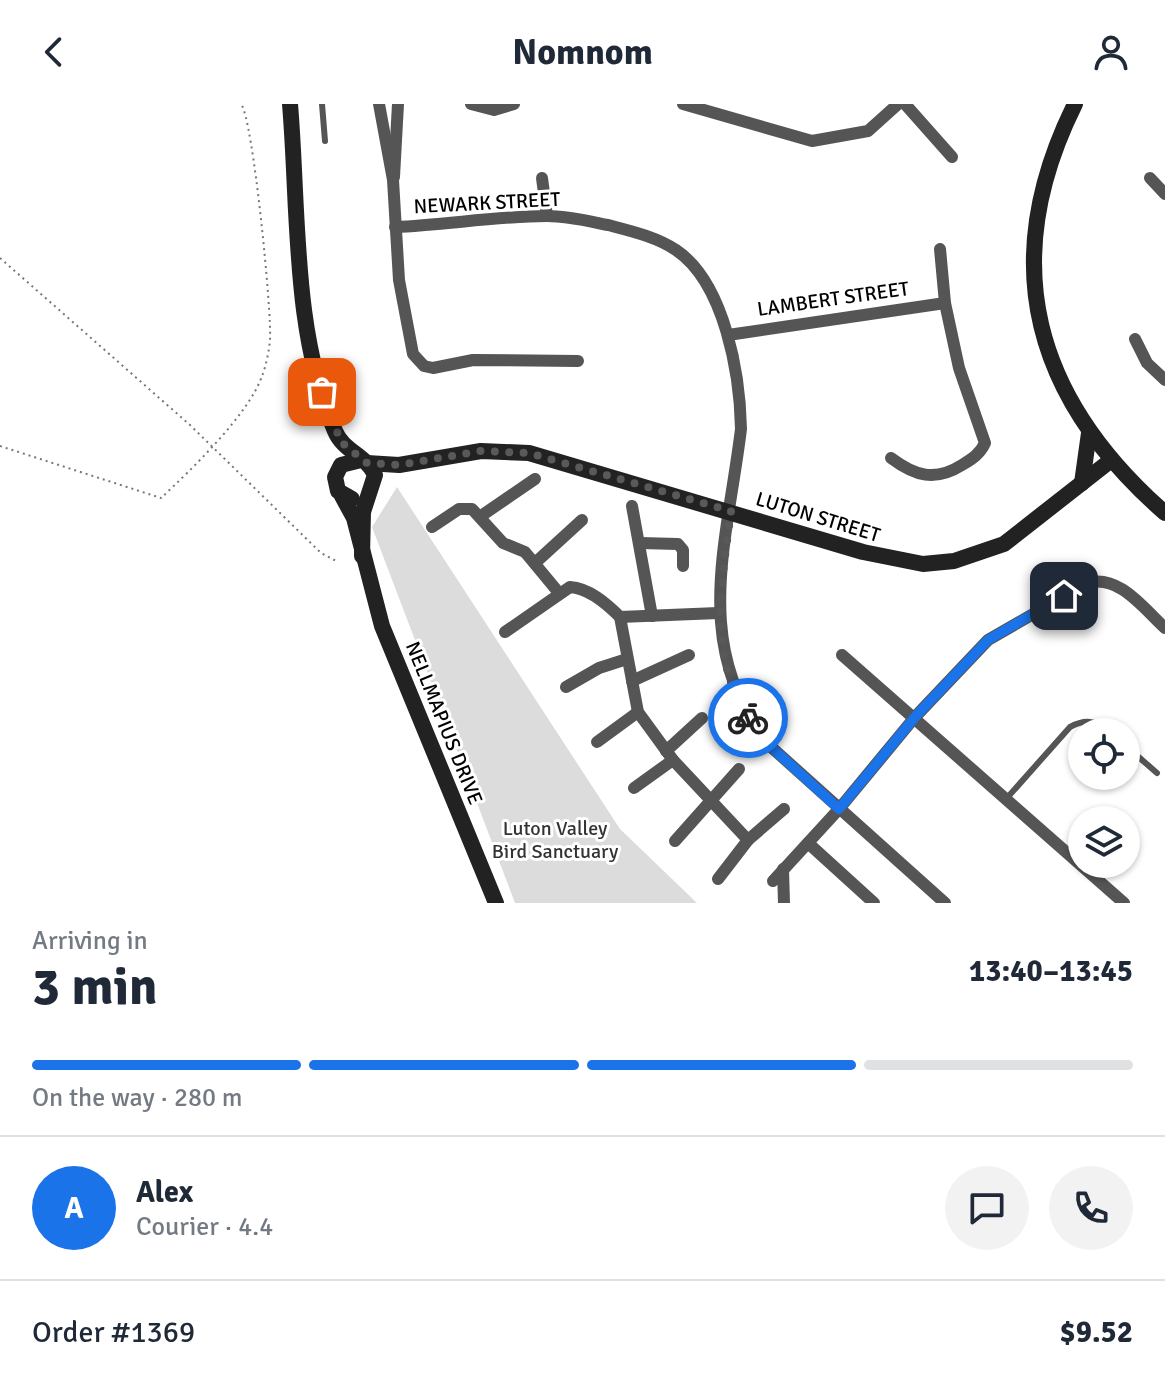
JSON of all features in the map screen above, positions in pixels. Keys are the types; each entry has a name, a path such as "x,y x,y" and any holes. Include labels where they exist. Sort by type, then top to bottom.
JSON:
{"street":[{"path":"290,104 310,346 337,470 335,484 342,496 356,500 371,492 375,475 337,436 322,392"},
{"path":"379,104 393,180 405,324 409,346 419,362 433,368 473,360 578,361"},
{"path":"393,180 399,138 398,104"},
{"path":"471,104 494,110 514,104"},
{"path":"683,104 812,141 868,131 898,104"},
{"path":"905,104 952,157"},
{"path":"1075,104 1055,144 1040,190 1033,261 1035,297 1064,390 1089,433 1110,461 1165,513"},
{"path":"542,178 547,216"},
{"path":"1150,178 1165,194"},
{"name":"NEWARK STREET","path":"395,227 547,216 627,230 676,250 703,280 728,335 741,417 718,613 726,668 741,707 770,746 945,903"},
{"path":"891,458 914,473 938,476 975,458 985,443 959,368 945,303 940,249"},
{"name":"LAMBERT STREET","path":"728,335 945,303"},
{"path":"1135,339 1147,363 1165,380"},
{"path":"1082,483 1089,433"},
{"name":"LUTON STREET","path":"364,462 399,465 481,451 529,453 863,552 923,564 968,558 1004,544 1110,461"},
{"name":"LUTON STREET","path":"371,492 401,472 444,458"},
{"path":"337,470 347,461 364,462"},
{"path":"481,516 535,479"},
{"name":"NELLMAPIUS DRIVE","path":"362,556 362,520 371,492"},
{"name":"NELLMAPIUS DRIVE","path":"342,496 354,518 382,626 496,903"},
{"path":"632,506 652,616"},
{"path":"432,527 459,509 470,508 481,516 500,541 520,547 559,593"},
{"path":"535,563 582,520"},
{"path":"640,543 678,544 683,550 683,566"},
{"path":"773,881 839,809 915,717 988,640 1087,583 1102,580 1117,585 1165,628"},
{"path":"505,632 559,593 579,587 620,617 718,613"},
{"path":"620,617 638,712 709,801 748,840"},
{"path":"632,681 689,655"},
{"path":"842,655 1124,903"},
{"path":"566,687 599,668 627,659"},
{"path":"597,742 638,712"},
{"path":"634,788 670,755 702,718"},
{"path":"675,841 739,769"},
{"path":"718,879 748,840 784,809"},
{"path":"808,843 874,903"},
{"path":"783,869 784,903"}],"lane":[{"path":"322,104 325,141"},
{"path":"1007,798 1068,729"},
{"path":"1140,758 1157,773"}],"path":[{"path":"0,446 161,498 235,420 262,378 270,339 253,142 246,110 241,104"},
{"path":"0,258 211,445 321,553 338,562"}],"green space":[{"name":"Luton Valley Bird Sanctuary","path":"397,487 620,829 697,903 515,903 372,527"}],"way so far":[{"path":"322,392 341,442 367,463 399,465 497,450 529,453 552,457 731,511 718,613 720,638 734,692 748,718"}],"route":[{"path":"748,718 770,746 839,809 915,717 988,640 1064,596"}]}
